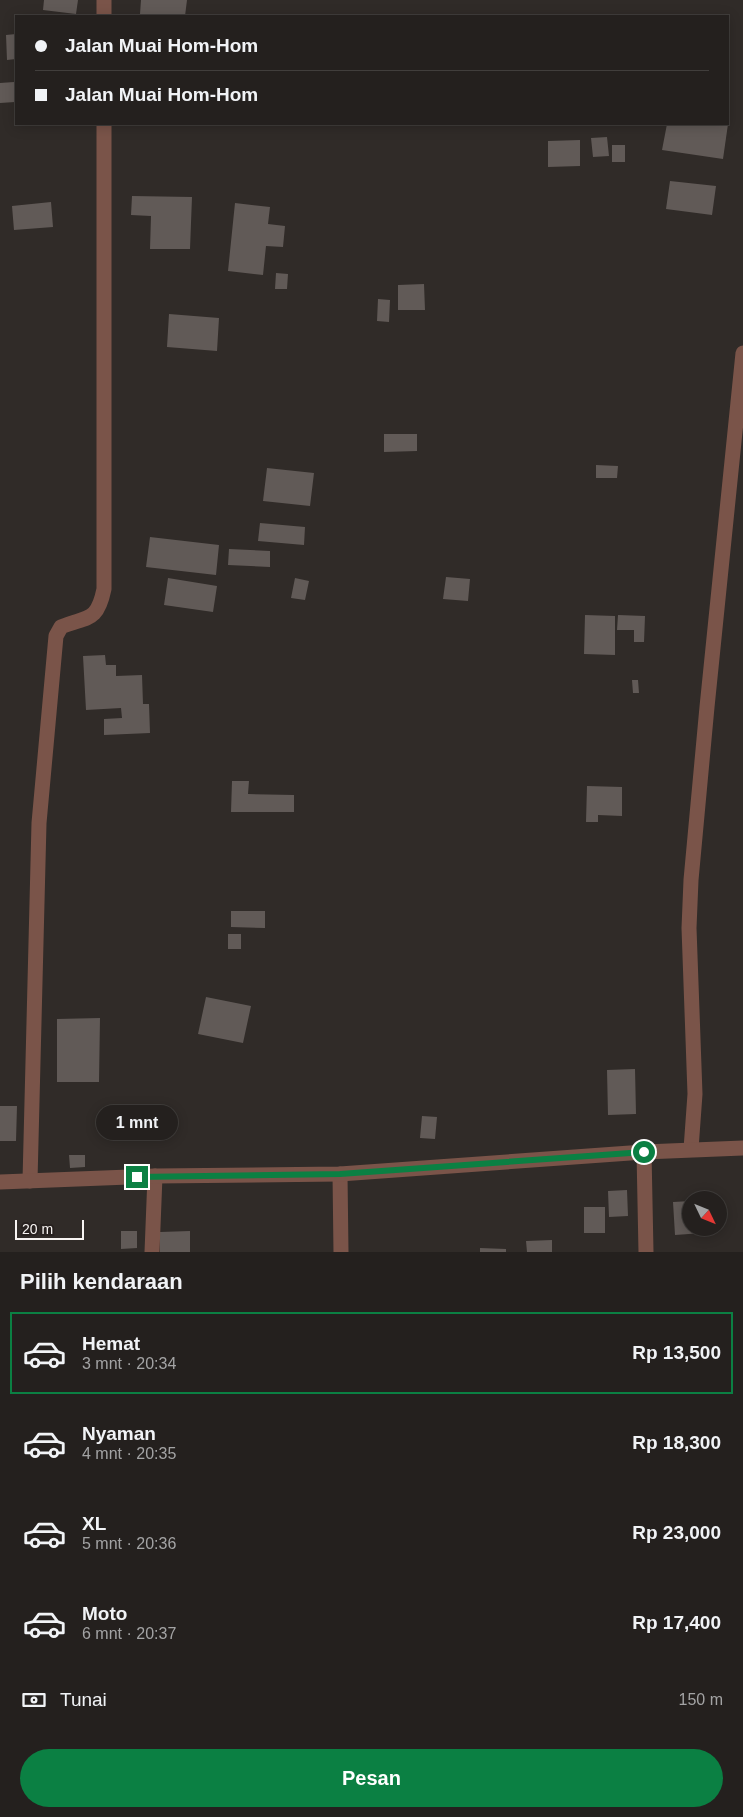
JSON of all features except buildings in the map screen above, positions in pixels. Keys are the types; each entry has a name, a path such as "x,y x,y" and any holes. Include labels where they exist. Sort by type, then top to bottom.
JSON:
{"street":[{"path":"104,0 104,15"},
{"path":"30,1181 39,823 56,636 61,627 91,617 99,607 104,590 104,125"},
{"path":"691,1149 695,1094 688,928 691,880 743,353"},
{"path":"0,1182 155,1176 340,1174 644,1152 743,1148"},
{"path":"644,1152 646,1252"},
{"path":"340,1174 341,1252"},
{"path":"152,1252 155,1176"}],"route":[{"path":"137,1177 340,1174 644,1152"}]}
